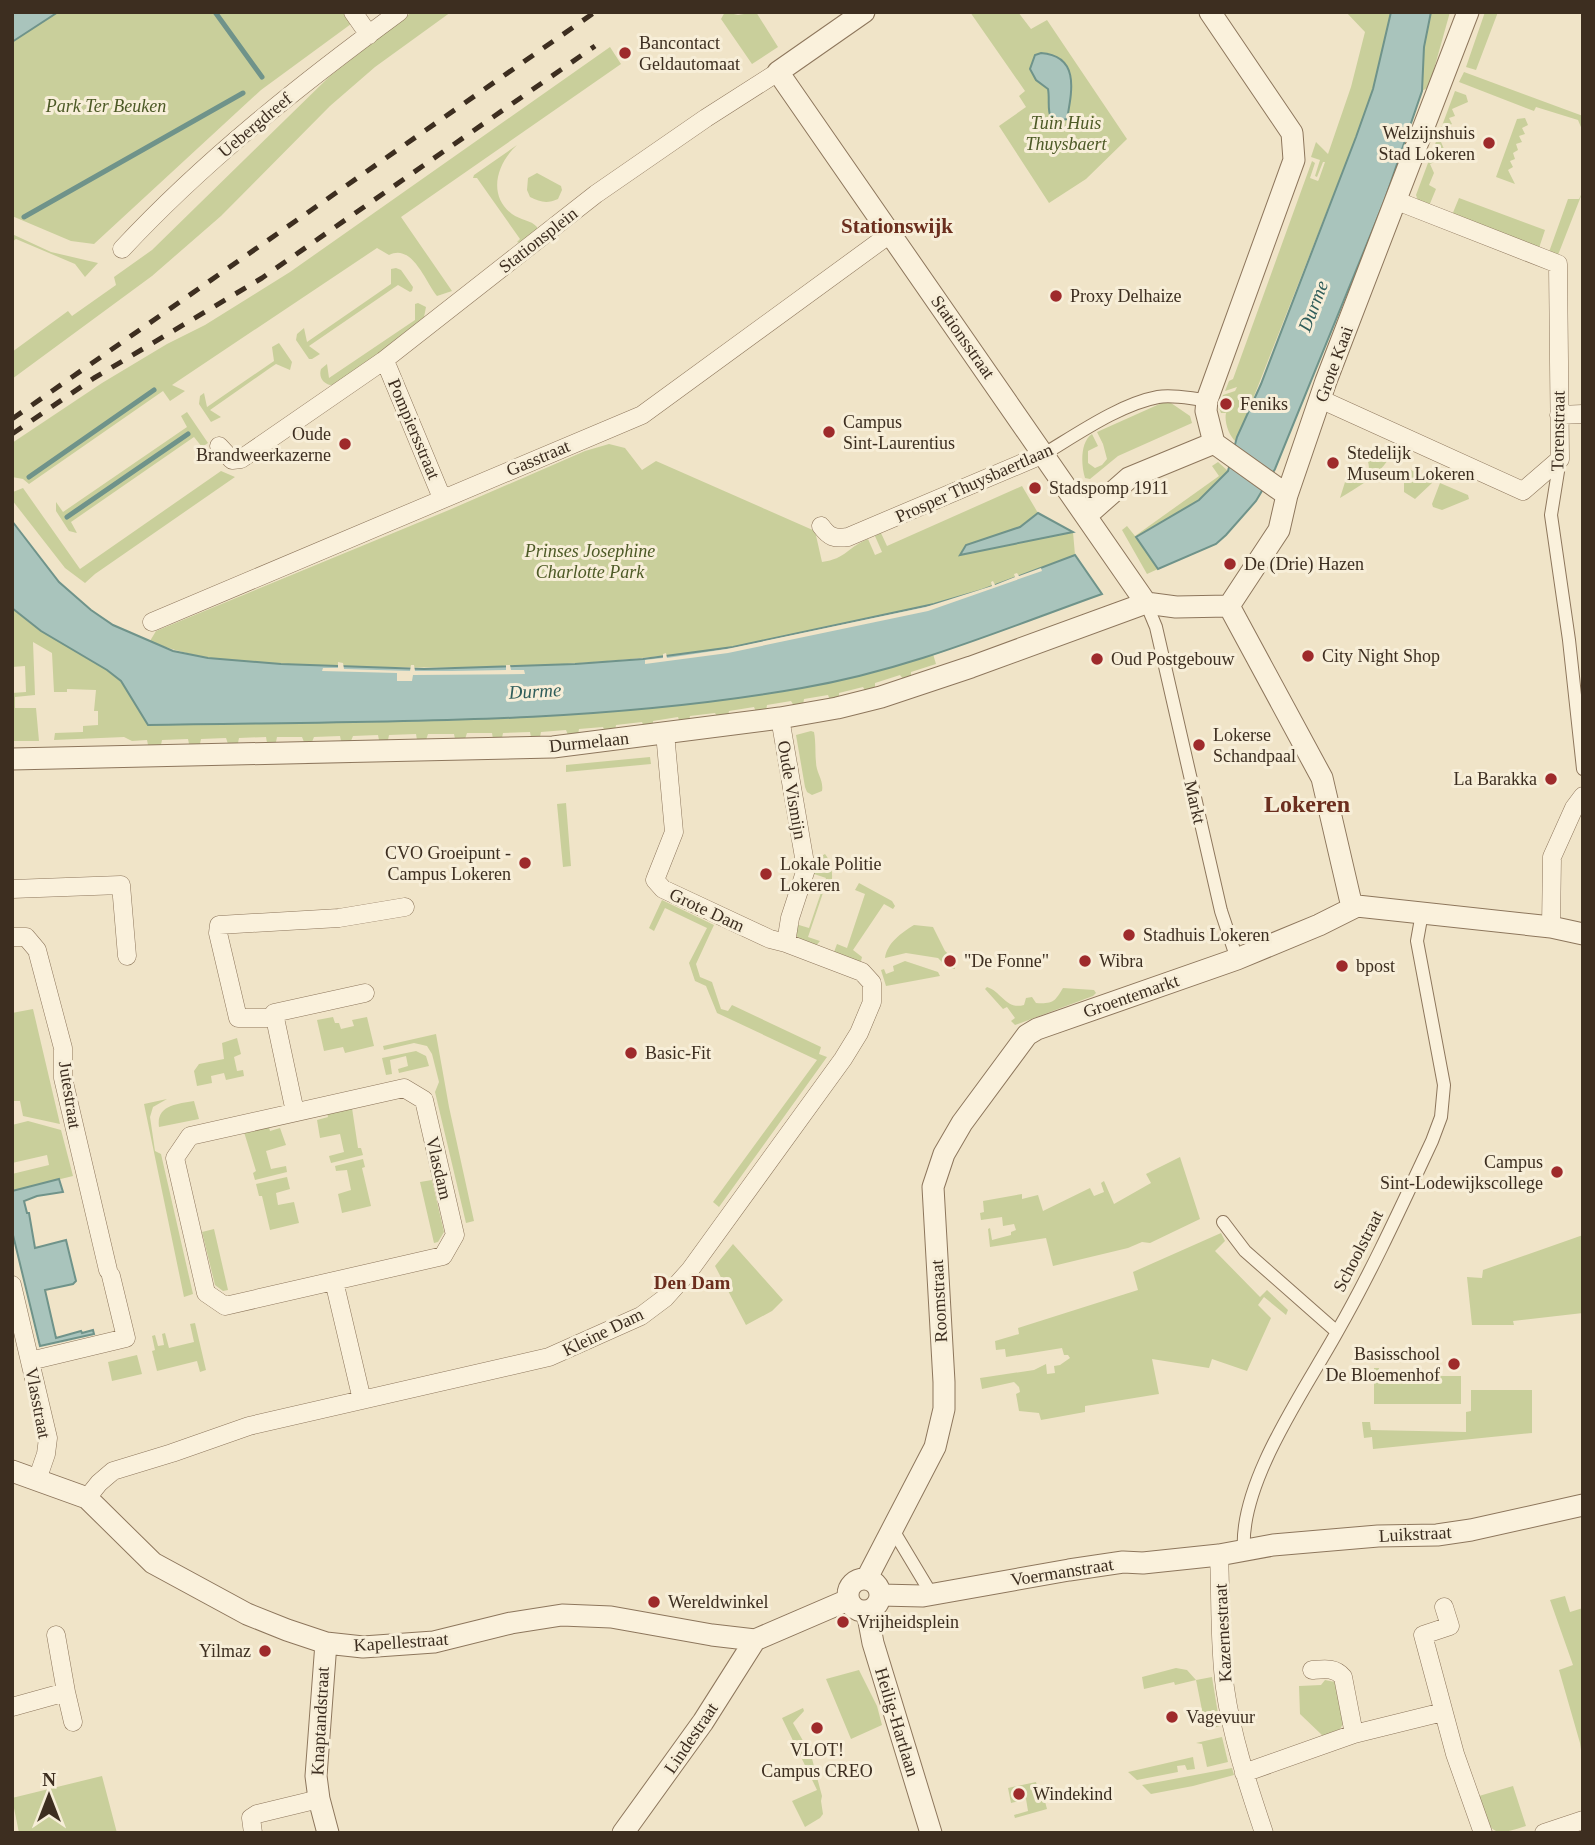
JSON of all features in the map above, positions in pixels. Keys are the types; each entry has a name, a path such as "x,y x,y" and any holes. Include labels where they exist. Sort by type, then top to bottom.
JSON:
{"street":[{"path":"354,12 369,35"},
{"name":"Uebergdreef","path":"122,248 156,212 248,128 399,12"},
{"name":"Stationsplein","path":"219,446 232,460 242,459 383,361 596,194 864,12"},
{"path":"1210,12 1292,133 1295,150 1285,186 1207,400 1206,411 1220,447 1287,495 1279,530 1229,606"},
{"name":"Grote Kaai","path":"1287,495 1468,12"},
{"name":"Stationsstraat","path":"778,72 1146,603"},
{"name":"Torenstraat","path":"1396,201 1558,264 1560,459 1551,515 1572,661 1583,769"},
{"name":"Gasstraat","path":"152,622 642,415 890,234"},
{"name":"Pompiersstraat","path":"383,361 442,498"},
{"name":"Prosper Thuysbaertlaan","path":"821,526 828,536 837,539 848,537 1044,454 1078,432 1133,406 1159,397 1207,400"},
{"path":"1321,400 1523,491 1560,459"},
{"path":"1559,415 1583,414"},
{"path":"1087,515 1129,478 1220,447"},
{"path":"1146,603 1176,607 1229,606"},
{"name":"Durmelaan","path":"12,759 542,747 780,718 881,697 1146,603"},
{"name":"Markt","path":"1146,603 1156,627 1218,898 1237,959"},
{"path":"1229,606 1322,778 1352,907"},
{"name":"Oude Vismijn","path":"780,718 806,869 790,918 786,943"},
{"name":"Grote Dam","path":"665,733 674,832 655,880 669,892 770,939 786,943"},
{"path":"1551,928 1552,857 1569,818 1583,796"},
{"path":"12,889 121,885 127,956"},
{"path":"1237,959 1329,920 1352,907 1363,905 1583,934"},
{"path":"275,1018 238,1018 218,933 219,925 340,918 405,907"},
{"name":"Schoolstraat","path":"1244,1550 1245,1518 1268,1457 1294,1404 1337,1332 1432,1141 1441,1117 1444,1085 1418,941 1422,913"},
{"name":"Jutestraat","path":"12,937 26,937 37,950 62,1048 63,1077 126,1338 30,1361"},
{"name":"Kleine Dam","path":"87,1498 113,1471 172,1454 249,1426 549,1357 641,1316 665,1298 679,1284 843,1059 859,1033 872,1002 872,983 862,972 786,943"},
{"name":"Groentemarkt","path":"1027,1035 1037,1029 1237,959"},
{"path":"295,1112 274,1013 365,993"},
{"name":"Roomstraat","path":"871,1595 893,1530 935,1447 944,1409 933,1187 944,1154 961,1123 1027,1035"},
{"name":"Vlasdam","path":"404,1088 424,1100 455,1235 443,1256 334,1281 225,1306 206,1293 176,1158 190,1136 404,1088"},
{"path":"1223,1222 1245,1251 1337,1332"},
{"path":"334,1281 362,1400"},
{"name":"Vlasstraat","path":"12,1285 48,1437 46,1454 37,1480"},
{"path":"12,1471 87,1498"},
{"name":"Kapellestraat","path":"87,1498 153,1563 247,1614 326,1643 347,1647 374,1647 435,1642 511,1623 562,1615 611,1617 755,1640"},
{"name":"Luikstraat","path":"1244,1550 1378,1536 1437,1535 1471,1530 1583,1504"},
{"path":"893,1530 932,1595"},
{"name":"Voermanstraat","path":"871,1595 932,1595 1122,1562 1143,1563 1244,1550"},
{"name":"Kazernestraat","path":"1219,1555 1225,1687 1244,1773 1264,1833"},
{"path":"755,1640 848,1600 854,1608 871,1595"},
{"name":"Heilig-Hartlaan","path":"871,1595 873,1643 931,1833"},
{"path":"1444,1607 1450,1626 1423,1635 1455,1754 1483,1833"},
{"path":"56,1635 73,1722"},
{"name":"Lindestraat","path":"623,1833 703,1722 755,1640"},
{"name":"Knaptandstraat","path":"326,1643 316,1753 318,1800 328,1833"},
{"path":"1312,1670 1339,1671 1343,1677 1354,1734"},
{"path":"12,1707 66,1692"},
{"path":"1244,1773 1354,1734 1443,1712"},
{"name":"Knaptandstraat","path":"253,1833 251,1818 257,1814 318,1800"},
{"path":"1544,1833 1583,1820"}],"green space":[{"name":"Park Ter Beuken","path":"12,12 344,12 351,24 261,90 94,244 71,241 12,216"},
{"path":"412,12 451,12 375,67 330,106 221,216 152,276 12,379 12,352 68,311 72,316 116,285 114,277 152,250 330,76"},
{"path":"725,12 738,15 756,12 778,47 752,64 721,19"},
{"name":"Tuin Huis Thuysbaert","path":"970,12 1018,12 1031,29 1047,20 1127,139 1086,179 1049,203 999,126 1026,107 1019,96 1025,91"},
{"path":"1346,12 1391,12 1373,89 1236,442 1228,429 1226,413 1221,413 1219,408 1223,395 1235,391 1237,387 1225,391 1229,381 1233,379 1312,161 1315,163 1310,178 1319,179 1325,162 1317,177 1315,176 1320,160 1311,157 1316,142 1328,154 1351,87 1365,32"},
{"path":"1431,12 1450,12 1429,87 1422,91 1424,47"},
{"path":"1485,12 1498,12 1476,70 1466,67"},
{"path":"610,47 621,64 401,217 452,291 437,296 417,265 405,254 389,255 377,248 172,385 185,391 170,401 163,391 29,484 23,479 12,477 12,443 102,383 205,325 290,272"},
{"path":"1464,72 1583,116 1583,132 1578,120 1536,107 1534,111 1459,82"},
{"path":"1455,91 1466,95 1468,102 1452,109 1455,116 1449,118 1452,124 1446,127 1449,133 1444,135 1446,140 1441,142 1444,149 1436,152 1439,160 1430,164 1434,173 1429,185 1436,189 1429,206 1418,201 1416,195"},
{"path":"1525,118 1528,125 1522,128 1525,134 1519,136 1522,142 1516,144 1518,150 1513,153 1515,159 1510,161 1513,167 1508,170 1515,184 1496,177 1517,119"},
{"path":"517,145 504,161 497,189 499,198 512,214 537,227 537,231 520,243 517,242 520,239 477,178 473,178"},
{"path":"537,173 561,186 558,199 544,202 530,197 527,190 528,178"},
{"path":"1583,191 1558,255 1549,252 1568,199 1579,199"},
{"path":"1459,198 1545,230 1539,248 1452,215"},
{"path":"12,234 51,252 98,263 85,277 75,264 16,239 12,242"},
{"path":"391,269 401,270 413,287 412,291 398,285 309,346 320,354 309,359 296,340 297,334 304,328 307,342 391,284"},
{"path":"415,304 426,307 424,317 334,385 323,381 321,369 327,364 329,378 415,320"},
{"path":"279,343 292,362 290,370 276,364 210,410 221,417 211,422 199,404 200,396 204,393 207,407 274,361 272,347"},
{"path":"1164,402 1171,403 1190,416 1192,423 1118,456 1090,479 1085,478 1082,454 1085,442 1092,434 1098,446 1088,451 1088,463 1095,468 1107,459 1097,432"},
{"path":"187,412 208,443 202,447 194,437 71,522 77,533 69,531 56,511 56,502 63,512 187,427 181,416"},
{"name":"Prinses Josephine Charlotte Park","path":"609,444 625,448 642,470 656,461 815,531 822,562 837,558 868,539 875,555 882,552 875,536 881,533 887,546 1022,486 1038,513 1073,532 1075,555 953,599 863,622 718,649 644,658 496,667 273,664 198,656 150,641 156,631 585,451"},
{"path":"1366,451 1388,460 1372,477 1340,498 1351,463 1358,479 1363,479 1367,474 1369,468"},
{"path":"1218,462 1228,471 1199,500 1136,537 1158,569 1147,574 1122,530 1127,526 1135,536 1219,476 1212,466"},
{"path":"1406,468 1432,479 1432,483 1415,499 1404,492"},
{"path":"221,471 235,477 85,583 65,568 12,500 13,492 23,488 80,569"},
{"path":"1440,483 1468,495 1469,499 1442,510 1433,507"},
{"path":"12,608 41,631 121,681 149,725 491,719 627,710 785,690 875,671 933,654 936,664 911,672 911,678 904,680 900,675 875,683 875,689 866,692 863,687 839,693 839,698 830,700 828,695 804,699 803,705 794,706 791,701 767,705 766,711 756,712 754,707 729,711 728,716 718,718 715,713 690,716 689,721 680,723 678,717 653,721 653,726 644,727 642,722 616,725 615,731 605,732 603,727 579,729 578,735 568,735 566,730 541,732 540,737 531,737 530,732 503,733 502,738 493,739 492,733 467,733 465,739 455,739 454,734 428,734 426,740 417,740 416,734 389,735 388,740 379,740 378,735 353,736 351,741 341,741 340,736 314,737 312,742 304,742 302,737 277,737 276,742 267,743 266,737 239,738 238,743 228,744 226,738 201,739 200,744 189,744 188,739 162,740 161,745 148,745 147,740 132,741 124,737 54,740 55,733 83,732 83,726 98,725 98,711 94,711 96,690 67,689 67,692 54,692 52,653 33,642 35,695 15,697 15,708 36,708 39,741 12,741 12,693 26,692 25,666 12,667"},
{"path":"814,732 816,766 822,787 822,791 812,795 805,787 796,735"},
{"path":"650,757 651,764 566,772 566,765"},
{"path":"566,803 571,866 563,867 557,804"},
{"path":"825,854 831,866 832,884 831,889 825,887 808,937 820,941 815,947 798,938 793,929 799,925 809,928 826,878 814,874 814,860"},
{"path":"859,883 892,901 895,906 893,909 884,904 853,950 862,957 861,961 855,962 834,952 837,944 847,948 865,894 855,890"},
{"path":"662,900 714,925 696,964 700,977 712,982 721,1009 728,1011 732,1005 821,1047 819,1054 827,1057 719,1207 713,1202 817,1060 717,1013 706,986 695,981 689,963 707,928 665,908 654,931 649,928"},
{"path":"914,925 933,927 945,951 954,959 955,969 949,969 938,958 906,953 885,958 892,943"},
{"path":"905,961 938,972 940,976 886,986 881,970 884,969 886,974 894,971 893,966"},
{"path":"987,987 1008,1003 1018,1006 1024,1005 1026,998 1032,997 1036,1003 1050,1002 1056,999 1063,988 1094,990 1096,993 1015,1025 1011,1021 1015,1018 1007,1007 1003,1009 985,989"},
{"path":"33,1009 60,1124 23,1116 20,1101 12,1101 12,1013"},
{"path":"333,1017 341,1029 354,1026 352,1020 367,1017 374,1046 345,1053 343,1047 324,1051 317,1020"},
{"path":"436,1034 474,1221 466,1223 435,1092 439,1082 432,1054 427,1046 414,1043 384,1050 383,1046"},
{"path":"237,1038 241,1054 234,1057 237,1071 243,1070 244,1076 226,1080 224,1073 211,1076 212,1083 197,1086 194,1071 199,1064 224,1059 222,1043"},
{"path":"416,1051 426,1056 429,1066 399,1073 398,1069 408,1066 406,1056 390,1060 392,1074 386,1075 382,1058"},
{"path":"167,1099 153,1107 150,1117 155,1151 161,1154 193,1294 184,1297 144,1104"},
{"path":"194,1101 199,1119 159,1127 164,1110"},
{"path":"352,1108 358,1148 361,1148 363,1155 331,1163 329,1156 344,1152 340,1134 320,1138 317,1120 328,1117 327,1113"},
{"path":"28,1121 61,1130 73,1176 12,1191 12,1174 49,1165 47,1155 12,1163 12,1125"},
{"path":"269,1127 270,1131 280,1128 286,1145 266,1151 271,1169 286,1166 287,1172 255,1180 253,1173 256,1171 244,1132"},
{"path":"1180,1157 1200,1219 1150,1243 1142,1242 1128,1248 1053,1266 1046,1238 990,1247 988,1229 990,1228 992,1240 1011,1235 1011,1232 1016,1230 1014,1224 1003,1226 1002,1217 981,1220 980,1213 984,1212 983,1201 1022,1194 1022,1199 1038,1195 1043,1211 1090,1188 1094,1196 1104,1192 1101,1183 1104,1181 1114,1204 1151,1183 1146,1174"},
{"path":"363,1159 365,1167 362,1168 371,1206 342,1213 338,1194 351,1190 347,1170 336,1171 335,1166"},
{"path":"287,1177 290,1189 276,1193 278,1205 294,1202 299,1223 270,1230 262,1196 259,1196 256,1184"},
{"path":"432,1180 444,1232 438,1242 434,1243 420,1182"},
{"path":"214,1229 228,1290 223,1291 215,1285 202,1232"},
{"path":"1221,1233 1225,1241 1215,1251 1260,1297 1267,1290 1288,1310 1286,1315 1264,1297 1258,1305 1271,1318 1247,1371 1212,1359 1209,1368 1152,1359 1159,1394 1085,1406 1085,1412 1041,1420 1039,1413 1019,1411 1016,1394 1020,1392 1014,1382 982,1389 980,1378 1034,1370 1046,1364 1047,1374 1055,1373 1054,1366 1070,1358 1064,1355 1062,1348 1006,1357 1005,1349 996,1350 995,1341 1019,1334 1018,1328 1138,1290 1133,1272"},
{"path":"1583,1235 1583,1313 1513,1321 1514,1325 1472,1325 1467,1277 1482,1278 1483,1270"},
{"path":"733,1244 783,1300 772,1311 746,1325 715,1266"},
{"path":"195,1323 206,1370 200,1372 197,1361 157,1371 152,1351 155,1350 152,1336 155,1335 158,1346 164,1345 162,1334 165,1333 169,1348 194,1342 190,1324"},
{"path":"137,1355 142,1374 112,1381 108,1362"},
{"path":"1374,1368 1379,1368 1379,1376 1461,1376 1461,1404 1374,1404"},
{"path":"1471,1390 1532,1390 1532,1433 1373,1449 1372,1437 1364,1438 1362,1422 1370,1422 1371,1430 1466,1432 1466,1412 1471,1411"},
{"path":"1565,1596 1570,1612 1583,1608 1583,1765 1580,1743 1559,1670 1573,1665 1550,1600"},
{"path":"1176,1668 1187,1670 1196,1680 1144,1689 1142,1677"},
{"path":"859,1670 877,1706 882,1725 851,1739 826,1679"},
{"path":"1212,1677 1220,1726 1206,1730 1196,1680"},
{"path":"1325,1680 1335,1682 1343,1724 1340,1729 1323,1736 1300,1714 1299,1686 1321,1685"},
{"path":"803,1708 804,1711 793,1723 811,1755 822,1796 823,1814 805,1827 792,1801 817,1790 782,1718"},
{"path":"1222,1737 1228,1762 1207,1767 1202,1744 1196,1743"},
{"path":"1193,1757 1195,1769 1187,1770 1185,1765 1177,1766 1178,1772 1137,1780 1128,1772"},
{"path":"1232,1768 1234,1775 1151,1794 1142,1785"},
{"path":"102,1776 117,1833 19,1833 12,1798"},
{"path":"1036,1782 1047,1809 1015,1818 1014,1815 1028,1811 1026,1799 1011,1803 1008,1788"},
{"path":"1513,1786 1526,1826 1504,1832 1492,1829 1479,1796"}],"water":[{"path":"12,12 58,12 12,42"},
{"name":"Durme","path":"1391,12 1431,12 1424,47 1422,91 1384,202 1275,469 1256,501 1216,544 1158,569 1136,537 1199,500 1228,471 1237,437 1261,384 1356,137 1373,89"},
{"path":"1041,53 1054,56 1068,68 1071,97 1067,119 1051,117 1048,89 1036,80 1030,69 1035,55"},
{"path":"1038,513 1073,532 960,555 966,545 1020,527"},
{"name":"Durme","path":"12,521 59,582 113,625 173,651 208,658 281,664 424,669 575,664 643,659 733,647 934,604 982,590 1075,555 1102,594 954,648 879,671 802,688 721,700 640,709 476,719 148,725 121,681 41,631 12,608"},
{"path":"59,1179 63,1192 24,1201 29,1213 35,1248 66,1240 76,1281 45,1290 56,1338 81,1331 93,1330 94,1334 40,1346 12,1231 12,1191"}],"pier":[{"path":"1041,568 1042,571 928,611 728,653 645,664 645,660 663,658 666,653 667,658 727,649 926,607 992,586 993,581 995,585 1015,577 1014,574 1019,576"},
{"path":"338,662 343,663 344,669 410,671 411,665 414,665 415,671 452,671 506,670 506,665 510,665 511,670 524,670 525,674 413,675 412,681 397,681 397,673 322,671 323,668 338,668"}],"waterway":[{"path":"215,12 262,77"},
{"path":"24,217 243,93"},
{"path":"29,477 154,390"},
{"path":"67,517 188,434"}],"railway":[{"path":"12,419 595,12"},
{"path":"12,434 94,378 262,278 595,46"}],"place":[{"name":"Bancontact Geldautomaat","path":"625,53"},
{"name":"Welzijnshuis Stad Lokeren","path":"1489,143"},
{"name":"Proxy Delhaize","path":"1056,296"},
{"name":"Feniks","path":"1226,404"},
{"name":"Campus Sint-Laurentius","path":"829,432"},
{"name":"Oude Brandweerkazerne","path":"345,444"},
{"name":"Stedelijk Museum Lokeren","path":"1333,463"},
{"name":"Stadspomp 1911","path":"1035,488"},
{"name":"De (Drie) Hazen","path":"1230,564"},
{"name":"City Night Shop","path":"1308,656"},
{"name":"Oud Postgebouw","path":"1097,659"},
{"name":"Lokerse Schandpaal","path":"1199,745"},
{"name":"La Barakka","path":"1551,779"},
{"name":"CVO Groeipunt - Campus Lokeren","path":"525,863"},
{"name":"Lokale Politie Lokeren","path":"766,874"},
{"name":"Stadhuis Lokeren","path":"1129,935"},
{"name":"\"De Fonne\"","path":"950,961"},
{"name":"Wibra","path":"1085,961"},
{"name":"bpost","path":"1342,966"},
{"name":"Basic-Fit","path":"631,1053"},
{"name":"Campus Sint-Lodewijkscollege","path":"1557,1172"},
{"name":"Basisschool De Bloemenhof","path":"1454,1364"},
{"name":"Wereldwinkel","path":"654,1602"},
{"name":"Vrijheidsplein","path":"843,1622"},
{"name":"Yilmaz","path":"265,1651"},
{"name":"Vagevuur","path":"1172,1717"},
{"name":"VLOT! Campus CREO","path":"817,1728"},
{"name":"Windekind","path":"1019,1794"}],"district":[{"name":"Stationswijk","path":"897,226"},
{"name":"Lokeren","path":"1307,804"},
{"name":"Den Dam","path":"692,1282"}]}
